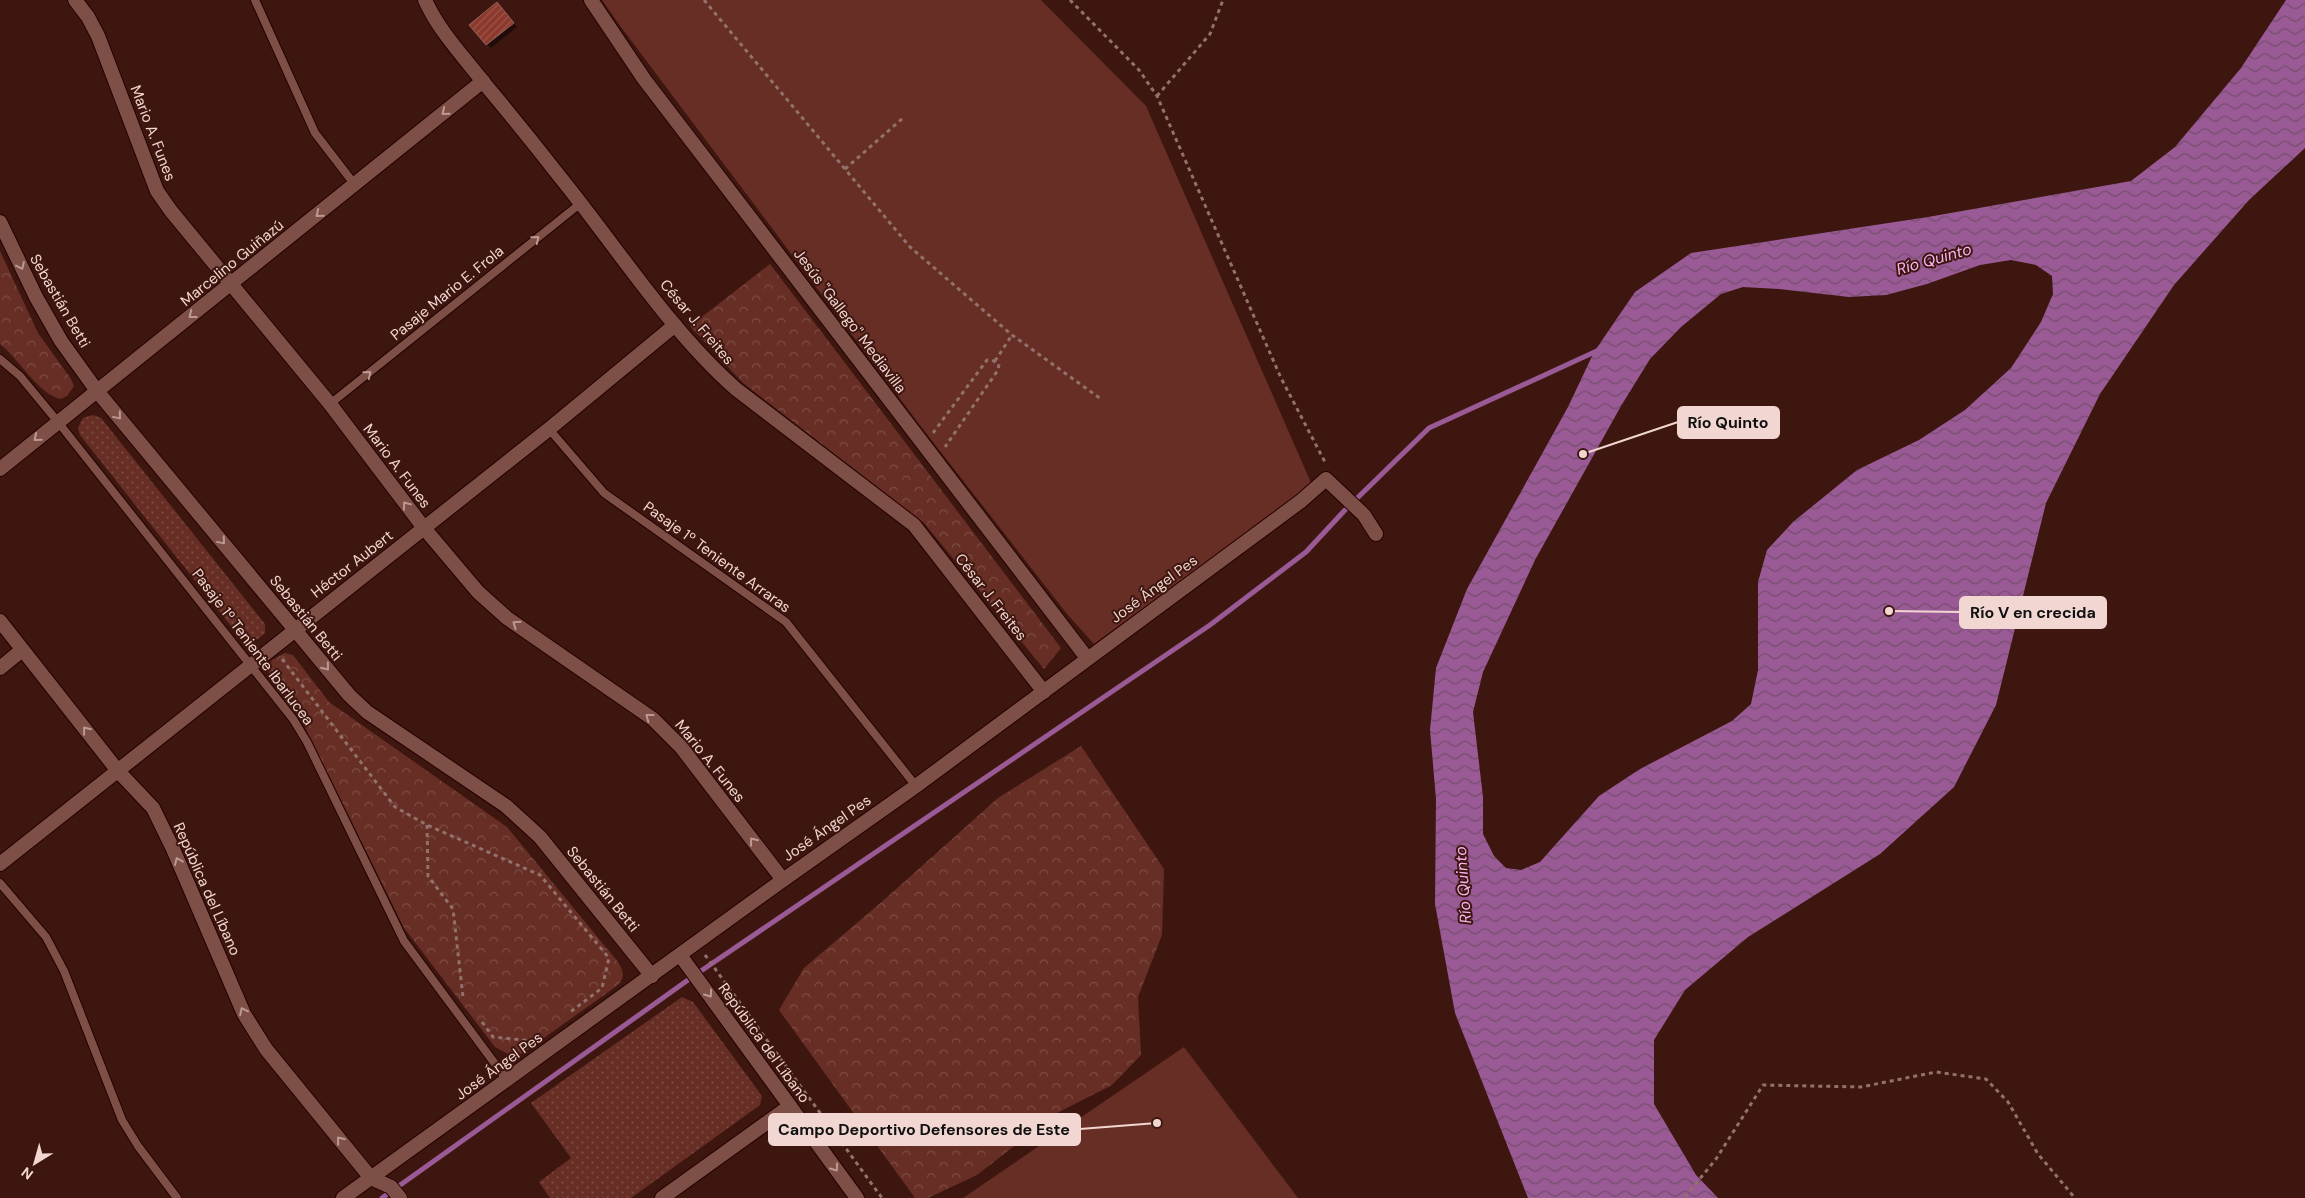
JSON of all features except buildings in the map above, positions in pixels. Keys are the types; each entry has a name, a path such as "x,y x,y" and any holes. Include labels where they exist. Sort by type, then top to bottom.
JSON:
{"street":[{"name":"Mario A. Funes","path":"75,0 88,17 98,36 157,191 171,211 330,404 424,528 478,592 507,618 653,719 680,747 783,880"},
{"name":"César J. Freites","path":"425,0 442,30 464,60 581,203 711,368 736,390 914,525 1044,692"},
{"name":"Jesús \"Gallego\" Mediavilla","path":"591,0 644,80 1087,658"},
{"name":"Marcelino Guiñazú","path":"0,469 483,81"},
{"name":"Sebastián Betti","path":"0,222 36,297 53,326 97,391 350,696 368,712 506,806 540,837 652,976"},
{"name":"Héctor Aubert","path":"0,864 424,528 676,325"},
{"path":"1330,484 1364,515 1376,534"},
{"name":"José Ángel Pes","path":"344,1198 695,943 916,786 1301,501 1330,484"},
{"name":"República del Líbano","path":"0,621 118,771 153,808 173,849 244,1014 266,1049 371,1178"},
{"path":"0,668 22,650"},
{"name":"República del Líbano","path":"680,955 857,1198"},
{"path":"662,1198 790,1106"},
{"path":"371,1178 391,1186 400,1198"}],"lane":[{"path":"255,0 315,133 355,185"},
{"name":"Pasaje Mario E. Frola","path":"330,404 581,203"},
{"name":"Pasaje 1º Teniente Ibarlucea","path":"0,359 20,376 58,422 293,719 307,742 404,942 507,1080"},
{"name":"Pasaje 1º Teniente Arraras","path":"549,428 604,493 786,622 916,786"},
{"path":"0,883 46,937 64,971 122,1120 138,1146 177,1198"}],"path":[{"path":"704,0 910,247 1012,336 1101,399"},
{"path":"1070,0 1139,70 1157,96 1280,378 1326,463 1330,484"},
{"path":"1157,96 1210,34 1223,0"},
{"path":"845,169 903,118"},
{"path":"995,361 1012,336"},
{"path":"924,445 988,360 999,364 998,370 936,460"},
{"path":"279,654 395,807 427,825 540,875 610,958 602,988 563,1018"},
{"path":"427,825 428,876 453,909 461,996 467,1002"},
{"path":"695,943 812,1100 882,1198"},
{"path":"477,1016 493,1037 533,1041 540,1035"},
{"path":"1685,1197 1716,1159 1763,1085 1861,1086 1936,1072 1986,1079 2008,1102 2038,1154 2075,1198"}],"green space":[{"path":"602,0 1041,0 1146,106 1312,485 1094,644 1067,614 919,424"},
{"path":"0,251 38,333 74,386 67,396 61,399 45,391 37,384 0,344"},
{"path":"770,264 1061,648 1044,669 924,523 743,383 690,326"},
{"path":"93,415 101,418 265,624 265,633 260,638 255,641 242,640 80,435 78,428 83,418"},
{"path":"285,653 293,655 329,702 507,827 618,962 623,974 618,985 523,1053 513,1057 495,1047 404,928 303,723 269,674 268,667 272,660"},
{"path":"1081,746 1164,869 1162,935 1138,997 1141,1055 1112,1085 1055,1114 977,1175 928,1198 915,1198 779,1010 804,968 998,798"},
{"path":"682,997 693,1002 762,1096 760,1105 631,1198 550,1198 539,1182 571,1158 531,1103"},
{"path":"1184,1047 1298,1198 963,1198"}],"water":[{"path":"2286,0 2305,0 2305,148 2249,200 2174,285 2100,394 2046,503 1996,705 1954,787 1880,854 1748,937 1685,990 1654,1040 1654,1104 1696,1175 1718,1198 1528,1198 1455,1013 1435,904 1436,799 1430,730 1436,668 1467,589 1568,407 1594,352 1635,292 1691,253 1928,217 2131,181 2175,147 2241,68","holes":["2011,260 2036,265 2052,276 2053,294 2041,322 2011,368 1965,410 1919,440 1857,470 1793,522 1767,550 1758,582 1758,670 1751,704 1732,721 1640,769 1599,796 1540,862 1521,870 1506,868 1494,856 1483,834 1483,797 1473,712 1483,672 1535,560 1621,406 1650,359 1681,327 1721,294 1743,287 1849,297 1886,295 1927,284 1980,265"]}],"waterway":[{"path":"382,1198 695,975 1210,625 1306,552 1345,510 1429,428 1599,350"}],"place":[{"name":"Río Quinto","path":"1583,454"},
{"name":"Río V en crecida","path":"1889,611"},
{"name":"Campo Deportivo Defensores de Este","path":"1157,1123"}]}
